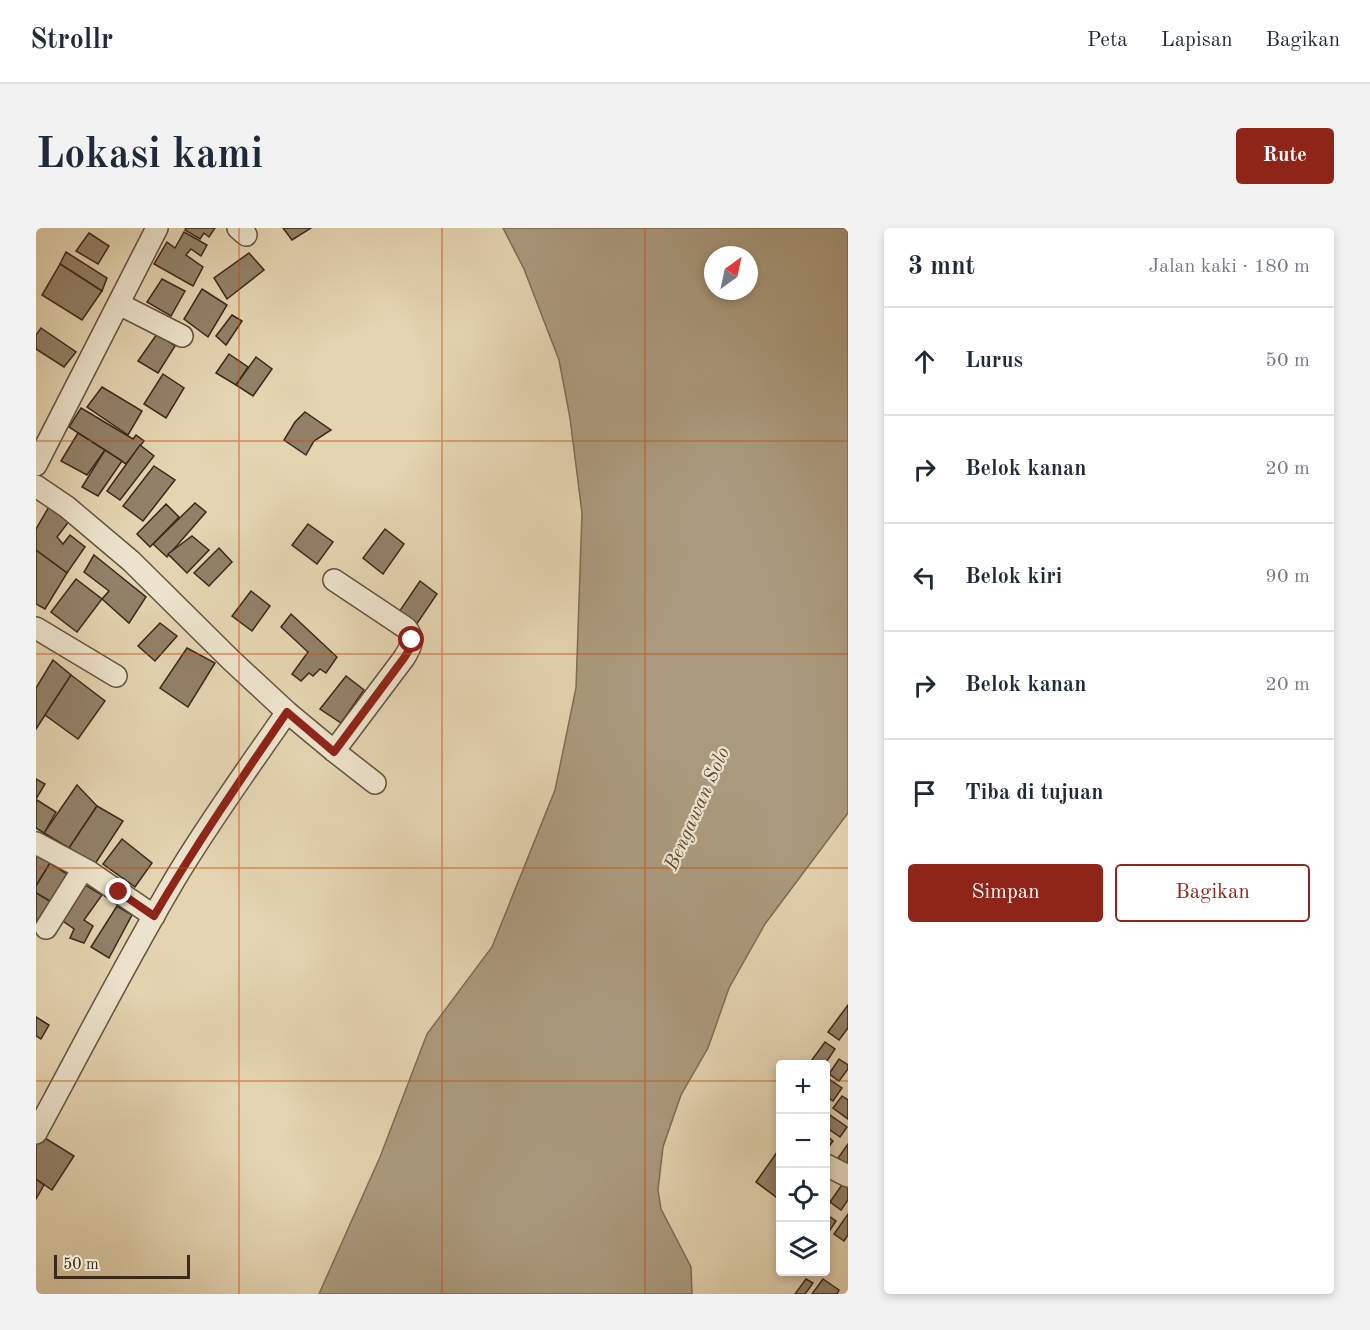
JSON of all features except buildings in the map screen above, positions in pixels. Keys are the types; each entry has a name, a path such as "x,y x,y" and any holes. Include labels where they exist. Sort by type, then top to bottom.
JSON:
{"street":[{"path":"37,457 157,228"},
{"path":"119,304 182,336"},
{"path":"36,486 67,507 131,561 287,712 375,783"},
{"path":"334,580 406,628 412,640 411,647 334,752"},
{"path":"36,628 116,676"},
{"path":"36,1132 177,877 287,712"},
{"path":"36,843 83,869 154,916"},
{"path":"46,928 83,869"},
{"path":"830,1167 848,1176"}],"water":[{"name":"Bengawan Solo","path":"503,228 848,228 848,813 765,924 729,988 708,1048 681,1095 663,1147 658,1190 661,1209 691,1267 692,1294 319,1294 380,1157 427,1034 492,947 555,790 576,688 582,513 570,418 559,360 524,269"}],"route":[{"path":"119,892 154,916 219,811 287,712 334,752 404,658 411,647 412,640"}]}
